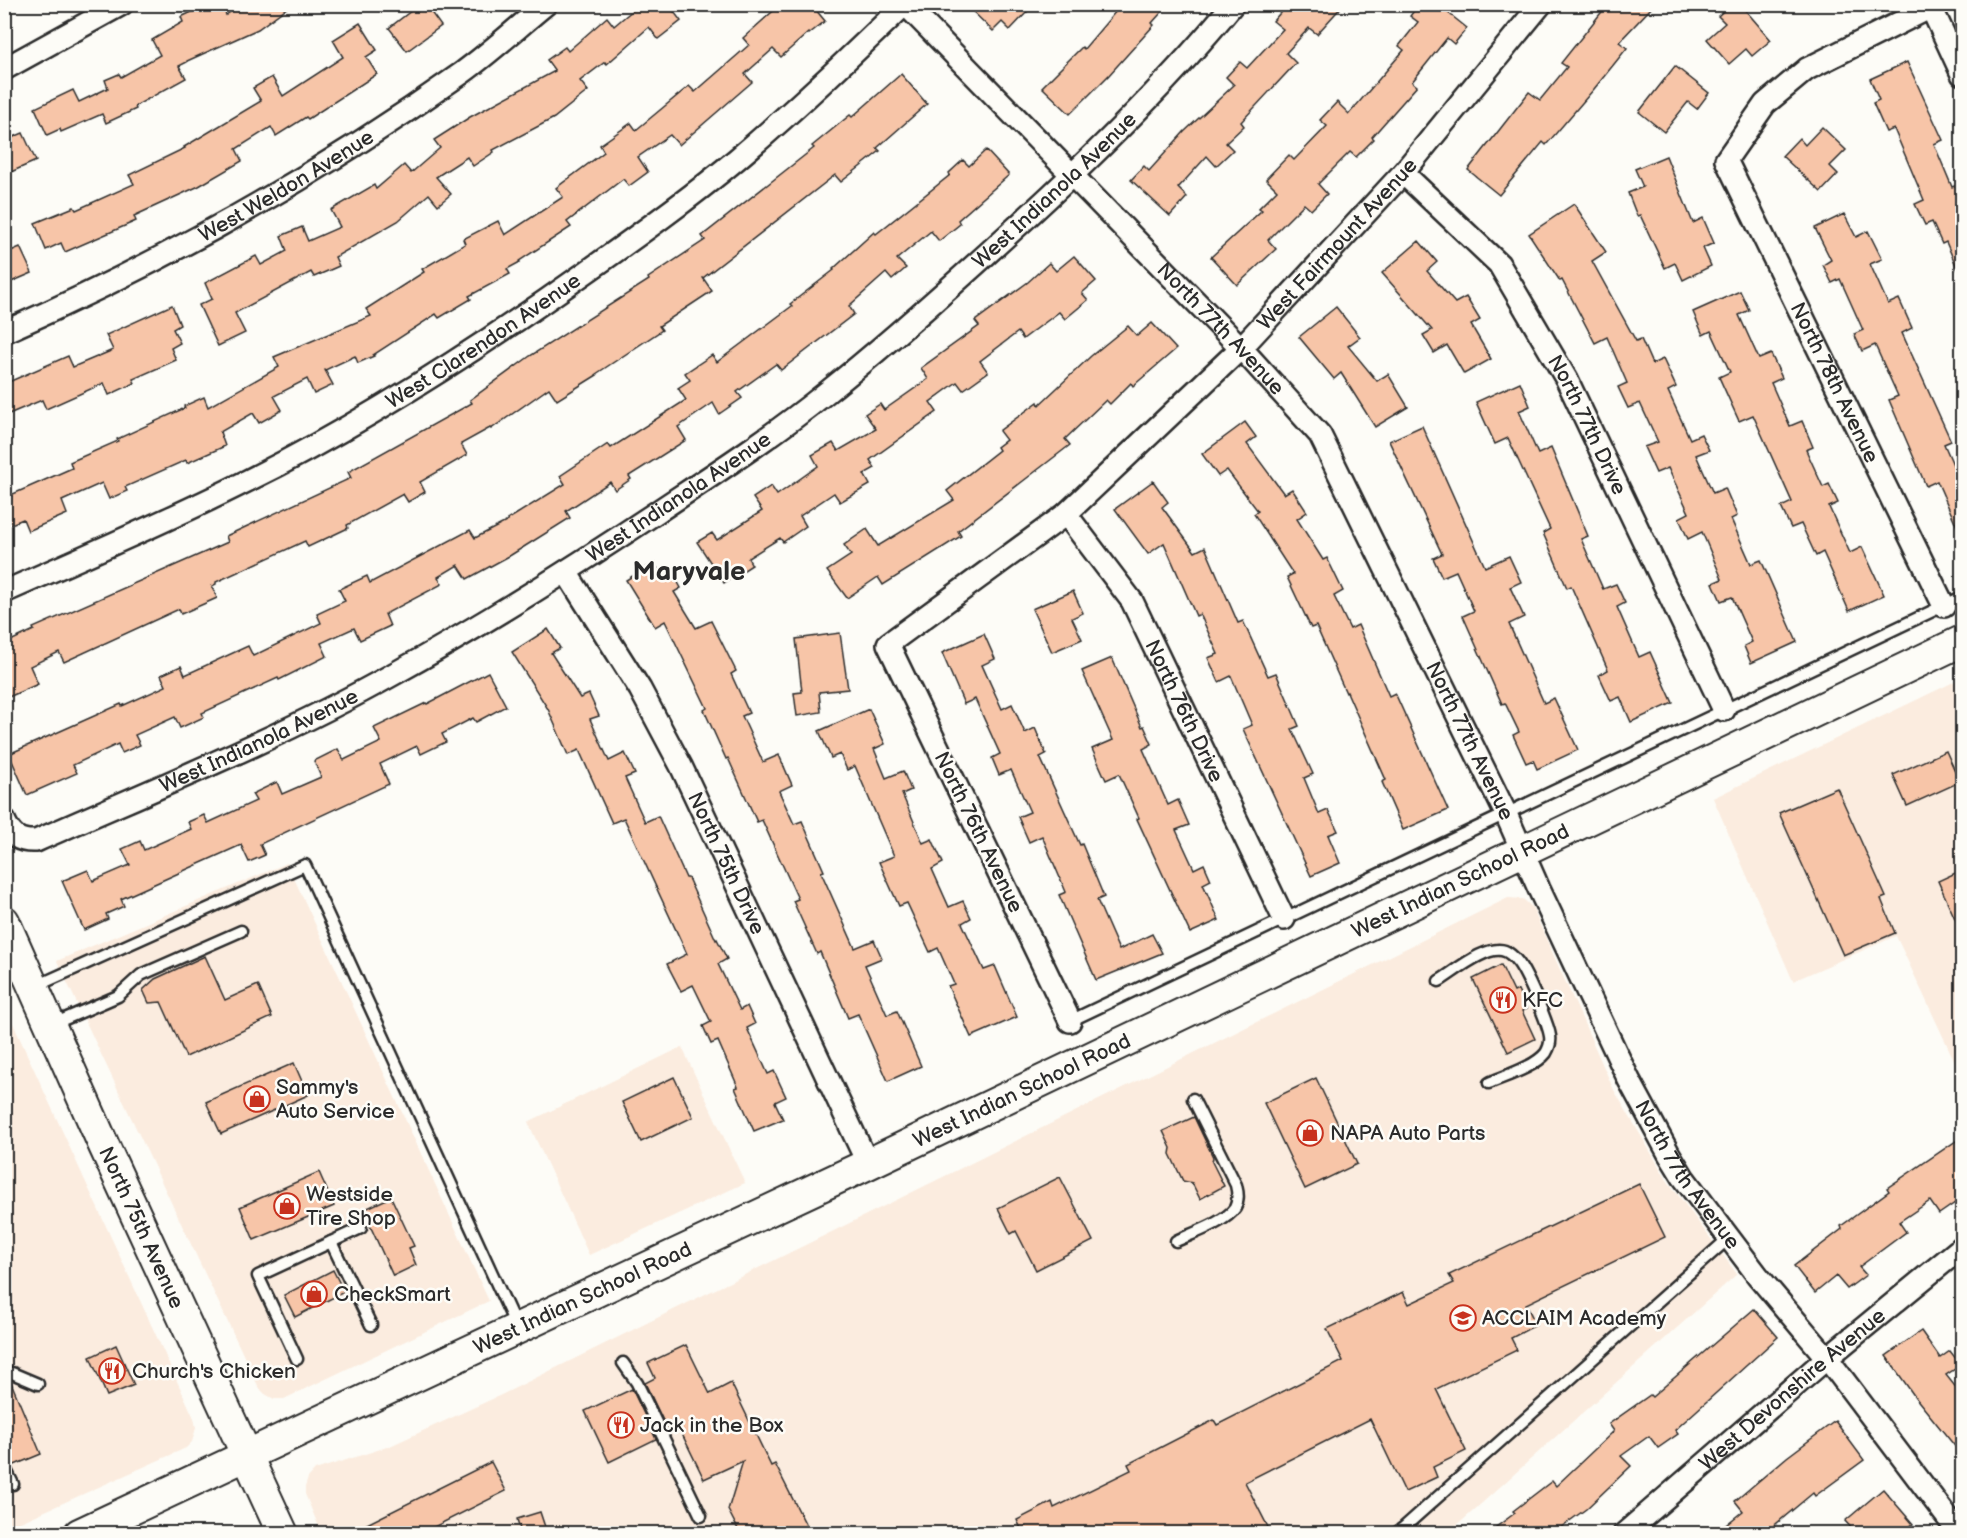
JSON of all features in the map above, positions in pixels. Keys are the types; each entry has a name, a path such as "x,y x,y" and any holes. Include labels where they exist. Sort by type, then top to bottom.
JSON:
{"main road":[{"name":"West Indian School Road","path":"79,1533 868,1164 1962,641"},
{"name":"North 75th Avenue","path":"4,921 104,1146 283,1533"}],"street":[{"path":"4,69 122,4"},
{"name":"West Weldon Avenue","path":"4,332 153,263 278,194 463,72 546,4"},
{"name":"North 77th Avenue","path":"905,4 1241,348 1320,435 1506,814 1629,1080 1683,1177 1758,1276 1827,1358 1960,1533"},
{"name":"West Clarendon Avenue","path":"4,592 248,481 430,377 530,313 651,226 735,161 817,89 905,4"},
{"name":"West Indianola Avenue","path":"4,820 9,832 25,842 36,841 200,769 307,719 391,676 566,572 730,463 825,394 938,299 1072,177 1141,106 1233,4"},
{"name":"West Fairmount Avenue","path":"888,644 1066,513 1241,348 1403,173 1541,4"},
{"path":"1934,6 1962,74"},
{"name":"North 78th Avenue","path":"1934,6 1807,69 1766,104 1726,160 1953,602"},
{"name":"North 77th Drive","path":"1403,173 1499,264 1567,380 1724,710"},
{"name":"North 76th Drive","path":"1066,513 1132,601 1284,919"},
{"name":"North 75th Drive","path":"566,572 640,689 681,766 868,1164"},
{"name":"North 76th Avenue","path":"888,644 1070,1021"},
{"name":"West Devonshire Avenue","path":"1624,1533 1827,1358 1962,1247"}],"lane":[{"name":"West Indian School Road","path":"1070,1021 1953,602"},
{"path":"34,987 305,865 517,1328"},
{"path":"51,1025 118,996 141,975 241,931"},
{"path":"1439,981 1481,955 1497,950 1506,951 1517,960 1533,992 1550,1034 1550,1044 1545,1054 1529,1066 1489,1083"},
{"path":"1176,1241 1225,1218 1234,1209 1238,1197 1236,1185 1193,1099"},
{"path":"297,1359 258,1276 361,1228"},
{"path":"1395,1533 1404,1528 1730,1237"},
{"path":"331,1242 371,1325"},
{"path":"623,1363 637,1383 701,1516"},
{"path":"4,1373 12,1373 38,1384"},
{"path":"4,1466 13,1485"}],"shaded area":[{"path":"1962,678 1962,1077 1896,936 1793,981 1713,798"},
{"path":"287,863 489,1301 284,1399 274,1399 259,1388 57,961"},
{"path":"1508,898 1523,899 1532,907 1614,1090 1667,1180 1737,1274 1446,1533 322,1534 305,1494 308,1478 315,1470 390,1446 501,1395"},
{"path":"4,1004 194,1418 196,1428 192,1442 186,1448 5,1529"},
{"path":"682,1047 745,1183 589,1255 528,1122"}],"building":[{"path":"209,4 221,4 226,15 240,4 292,4 258,29 179,66 186,78 135,106 136,109 106,123 102,114 61,132 60,129 47,135 35,108 73,90 79,102 108,88 105,80 119,74 121,77 160,55 152,40 183,22 181,17"},
{"path":"420,4 425,4 441,26 407,51 389,28"},
{"path":"640,4 668,4 681,21 658,39 649,27 607,64 605,62 580,81 588,91 554,118 493,150 494,152 473,166 467,157 436,177 451,194 438,205 429,194 398,221 335,257 339,266 314,277 311,272 235,313 245,333 218,346 199,305 212,299 205,283 256,256 261,265 287,251 281,236 302,227 308,241 340,227 331,210 374,185 376,189 404,165 411,173 440,148 434,140 470,117 555,71 547,60 565,47 568,51 607,17 614,26"},
{"path":"781,4 811,4 825,21 781,57 773,49 745,74 752,82 679,145 670,135 638,157 648,172 629,186 623,179 567,222 571,227 507,269 510,274 469,296 471,299 439,318 436,314 374,356 358,363 355,356 325,370 333,385 314,394 307,379 274,396 282,410 259,423 253,413 220,432 225,446 187,463 186,460 125,487 127,491 109,499 102,483 62,501 67,514 28,531 23,519 4,527 4,498 72,468 70,462 118,441 117,439 204,397 208,407 279,367 274,357 371,316 366,309 424,272 422,269 465,244 463,239 498,221 505,235 563,197 556,188 604,152 600,145 631,123 636,130 689,86 695,92 749,45 743,38"},
{"path":"965,4 1019,4 1027,12 1010,30 1002,22 993,31"},
{"path":"1122,4 1169,4 1152,23 1154,25 1109,75 1070,114 1042,87 1082,47 1084,49"},
{"path":"1288,4 1344,4 1317,34 1309,28 1286,53 1296,63 1241,122 1244,126 1226,143 1233,150 1216,166 1207,156 1178,188 1187,197 1170,216 1131,180 1144,166 1149,171 1184,132 1234,85 1226,77 1240,62 1247,68 1283,29 1273,21"},
{"path":"1419,4 1437,4 1467,28 1454,44 1447,38 1412,82 1417,86 1372,137 1374,139 1356,157 1350,152 1318,184 1327,194 1311,210 1304,204 1268,240 1276,249 1237,285 1211,257 1262,210 1259,208 1277,190 1266,179 1289,155 1294,160 1327,126 1320,120 1337,102 1349,114 1404,50 1399,46 1418,22 1410,16"},
{"path":"1608,4 1655,4 1619,42 1627,48 1594,89 1546,145 1543,142 1499,195 1468,170 1529,92 1540,100 1567,67 1561,63"},
{"path":"1731,4 1740,4 1771,40 1752,56 1746,49 1729,64 1707,39 1725,23 1718,16"},
{"path":"360,23 377,50 366,57 377,74 308,119 306,117 276,136 271,127 236,149 242,161 199,186 134,216 136,221 65,252 61,243 46,250 35,223 74,207 76,210 134,184 129,175 185,148 261,101 253,88 272,77 283,96 343,57 333,40"},
{"path":"1907,62 1943,140 1934,144 1952,187 1962,183 1962,279 1946,242 1942,244 1932,222 1925,225 1915,204 1924,200 1894,129 1886,132 1873,103 1879,100 1870,79"},
{"path":"1675,66 1709,93 1697,109 1688,102 1664,132 1639,112"},
{"path":"901,74 927,104 877,148 880,151 841,182 835,175 703,278 712,291 659,326 662,330 557,400 549,388 491,429 461,444 467,455 420,482 425,492 408,502 403,494 347,525 348,528 308,547 305,541 216,582 212,586 217,598 181,614 179,609 64,662 59,652 30,666 38,684 4,699 4,644 34,630 33,628 228,542 226,536 351,478 348,472 472,403 470,400 530,356 649,280 648,278 705,240 702,236 814,148 812,146 850,115 852,117"},
{"path":"1822,127 1846,150 1830,166 1838,174 1821,192 1782,156 1799,138 1805,145"},
{"path":"23,133 36,161 4,175 4,141"},
{"path":"986,150 1009,175 958,220 960,224 939,241 931,231 897,259 906,268 892,280 886,273 849,306 854,314 781,370 776,364 737,392 742,398 719,414 713,403 678,427 686,440 629,476 631,479 615,490 610,482 566,511 570,518 467,579 458,565 438,577 442,584 385,614 390,626 360,640 354,628 321,643 327,656 279,680 278,678 202,713 204,717 180,728 175,717 135,735 140,745 122,753 118,744 73,765 77,773 27,795 9,754 166,686 161,675 181,666 185,675 248,646 253,656 321,623 317,614 345,601 339,589 367,576 370,583 470,530 475,538 508,521 565,484 560,476 608,444 611,448 686,400 678,388 690,380 685,373 712,355 717,362 792,306 790,304 834,270 874,232 876,234 950,175 949,173 963,160 969,166"},
{"path":"1666,156 1693,223 1703,218 1714,243 1703,248 1711,266 1683,280 1675,263 1665,268 1640,215 1637,216 1628,193 1643,187 1635,169"},
{"path":"1574,204 1606,252 1592,261 1636,341 1641,339 1652,364 1663,359 1676,387 1668,391 1690,439 1701,434 1709,450 1696,455 1713,493 1725,488 1737,516 1731,519 1751,564 1761,560 1797,642 1751,663 1744,646 1752,642 1732,597 1721,601 1713,583 1722,579 1702,532 1688,539 1679,518 1689,513 1668,468 1656,473 1644,447 1658,442 1640,403 1628,408 1618,387 1627,383 1607,337 1595,343 1562,280 1560,281 1529,234"},
{"path":"1844,214 1856,237 1868,231 1882,259 1870,264 1888,304 1899,299 1912,328 1902,333 1951,441 1944,444 1962,485 1962,538 1937,481 1926,486 1889,400 1898,396 1875,345 1862,351 1854,334 1863,330 1840,279 1832,283 1823,265 1831,260 1815,228"},
{"path":"1419,241 1437,262 1427,271 1455,303 1466,297 1480,320 1471,325 1491,359 1464,374 1447,345 1434,353 1423,335 1432,330 1382,273"},
{"path":"20,247 32,273 4,285 4,254"},
{"path":"1074,256 1096,281 1082,293 1088,300 1065,319 1059,312 1023,339 1018,332 980,361 988,372 963,390 957,382 930,402 937,412 870,460 875,468 864,474 870,485 840,502 834,493 800,516 806,526 783,542 780,538 748,558 752,565 724,583 697,542 712,533 717,540 762,511 753,498 771,486 777,495 818,466 812,455 833,443 838,451 876,429 865,414 880,404 884,410 928,379 921,368 979,326 975,321 1028,282 1049,263 1056,271"},
{"path":"1740,291 1749,310 1739,315 1759,359 1771,354 1782,378 1771,383 1790,426 1802,421 1813,447 1806,450 1823,487 1829,484 1838,503 1829,507 1850,553 1862,547 1884,595 1849,611 1823,552 1816,556 1801,524 1791,528 1781,507 1792,502 1753,415 1739,421 1719,377 1730,372 1711,331 1703,335 1693,312"},
{"path":"172,305 180,325 173,329 180,343 171,348 176,360 133,379 135,383 109,395 104,383 46,409 42,400 4,416 4,384 68,356 73,367 113,350 106,335"},
{"path":"1336,307 1360,337 1348,346 1377,381 1388,374 1408,407 1375,427 1341,373 1334,379 1299,337"},
{"path":"1152,323 1176,349 1133,386 1131,383 1110,404 1106,400 1065,439 1070,445 958,531 961,536 883,585 878,577 847,598 827,571 851,555 844,545 867,529 878,546 954,500 947,491 999,450 997,447 1006,440 999,431 1038,402 1039,405 1091,356 1128,326 1137,336"},
{"path":"1520,382 1530,406 1519,411 1538,454 1551,448 1588,536 1581,539 1603,589 1616,584 1625,603 1617,607 1639,657 1650,652 1673,703 1631,722 1620,697 1611,701 1599,675 1608,670 1571,586 1567,588 1543,533 1550,529 1508,438 1495,444 1476,402"},
{"path":"1245,422 1256,437 1247,444 1284,494 1292,489 1307,512 1297,519 1323,560 1327,558 1343,591 1334,596 1350,629 1358,625 1389,696 1395,693 1448,810 1403,830 1382,782 1386,780 1347,692 1316,626 1311,628 1287,577 1293,574 1254,514 1258,511 1227,470 1218,476 1202,454"},
{"path":"1422,426 1485,567 1509,556 1521,582 1510,587 1524,617 1509,624 1544,703 1554,698 1578,750 1537,769 1533,760 1526,763 1513,735 1519,732 1505,703 1502,704 1463,616 1474,611 1456,571 1442,577 1433,558 1442,554 1389,441"},
{"path":"1153,481 1168,502 1162,507 1195,552 1205,547 1238,623 1243,621 1268,676 1276,673 1299,726 1292,729 1313,774 1304,778 1319,814 1328,810 1338,831 1328,835 1340,863 1311,876 1243,729 1252,725 1231,676 1219,682 1208,658 1218,654 1200,614 1196,616 1164,543 1148,554 1115,509"},
{"path":"654,563 662,576 671,570 681,588 674,592 696,628 711,621 736,671 731,674 749,713 742,716 763,762 779,755 792,785 779,791 794,824 802,821 824,871 821,872 855,948 874,940 882,958 865,965 887,1015 897,1011 921,1066 888,1081 858,1014 848,1018 820,952 817,954 793,901 798,899 762,820 757,822 728,758 726,759 704,710 707,708 665,621 655,627 626,580"},
{"path":"1073,591 1083,613 1072,618 1082,639 1052,652 1032,609"},
{"path":"548,629 560,648 551,653 580,698 589,694 599,716 590,719 609,761 625,753 635,774 625,778 645,822 658,816 727,959 718,964 740,1010 747,1006 755,1024 747,1028 768,1074 774,1071 786,1097 775,1102 783,1119 754,1131 718,1041 711,1044 703,1026 711,1022 693,985 681,991 667,964 687,954 624,818 612,823 579,750 568,755 548,709 512,652"},
{"path":"840,633 848,689 819,692 821,712 797,716 794,693 802,692 796,639"},
{"path":"984,634 995,659 982,665 1002,709 1012,704 1025,733 1035,728 1046,754 1040,757 1080,845 1082,844 1104,897 1097,900 1119,950 1152,934 1162,953 1096,980 1059,895 1066,892 1042,836 1029,842 1018,817 1030,812 1011,770 999,775 992,758 1000,754 975,699 964,704 942,653"},
{"path":"1112,658 1142,727 1144,726 1152,744 1143,749 1168,805 1178,800 1189,825 1176,830 1194,869 1204,864 1211,880 1203,884 1219,920 1190,933 1137,819 1139,818 1119,774 1106,780 1092,749 1113,740 1082,671"},
{"path":"488,672 506,706 476,722 473,718 442,734 446,742 421,754 417,746 380,764 389,784 260,844 265,855 249,862 241,845 121,899 124,906 106,914 108,919 84,930 62,881 88,870 93,881 130,865 122,849 140,841 144,850 191,829 188,822 204,815 208,823 256,801 252,794 277,782 282,794 321,777 314,761 338,749 344,760 381,742 374,728 427,704"},
{"path":"869,709 885,744 874,749 886,778 903,771 911,790 902,794 923,843 932,839 943,863 932,869 949,907 963,901 971,918 962,923 984,970 995,966 1017,1017 971,1037 948,986 954,984 938,948 930,952 907,903 899,906 879,862 894,856 855,766 847,770 840,754 831,758 819,731"},
{"path":"1946,751 1960,782 1907,806 1893,775"},
{"path":"1837,788 1886,897 1881,899 1895,933 1843,955 1779,813"},
{"path":"1962,870 1962,934 1938,881"},
{"path":"205,956 225,1000 258,985 272,1017 186,1057 161,1002 149,1003 143,990 155,979"},
{"name":"KFC","path":"1501,965 1514,992 1518,990 1527,1009 1522,1011 1535,1039 1508,1052 1473,979"},
{"name":"Sammy's Auto Service","path":"294,1063 308,1095 221,1134 206,1102"},
{"path":"674,1077 693,1117 641,1142 622,1102"},
{"name":"NAPA Auto Parts","path":"1316,1078 1357,1164 1305,1189 1264,1103"},
{"path":"1194,1117 1224,1186 1200,1199 1192,1183 1183,1181 1170,1154 1171,1148 1163,1131"},
{"path":"1962,1137 1962,1198 1939,1214 1930,1201 1899,1222 1906,1232 1859,1267 1866,1275 1847,1289 1836,1276 1815,1293 1794,1266 1842,1229 1841,1226 1889,1191 1887,1188"},
{"name":"Westside Tire Shop","path":"319,1172 334,1206 254,1240 240,1207"},
{"path":"1060,1177 1093,1241 1036,1270 1016,1231 1011,1234 998,1208"},
{"path":"1639,1184 1665,1237 1526,1304 1536,1325 1511,1338 1517,1350 1436,1389 1466,1451 1433,1467 1437,1477 1405,1492 1370,1419 1245,1482 1271,1533 1023,1533 1017,1520 1052,1502 1054,1508 1131,1470 1128,1464 1214,1420 1217,1425 1343,1361 1327,1329 1403,1292 1409,1304 1454,1283 1449,1275"},
{"path":"391,1197 414,1246 409,1248 416,1265 393,1276 363,1210"},
{"name":"CheckSmart","path":"333,1270 344,1292 295,1317 284,1295"},
{"path":"1754,1309 1778,1337 1675,1430 1678,1434 1658,1448 1649,1436 1621,1456 1631,1466 1586,1509 1553,1533 1488,1533 1552,1481 1556,1486 1614,1431 1609,1424 1650,1395 1652,1397"},
{"path":"1921,1331 1940,1358 1950,1351 1961,1365 1946,1375 1962,1395 1962,1455 1915,1397 1886,1356"},
{"name":"Church's Chicken","path":"116,1345 134,1385 107,1396 90,1357"},
{"path":"686,1345 710,1394 731,1383 771,1466 775,1464 810,1533 740,1533 728,1510 743,1461 704,1479 679,1428 669,1433 645,1383 655,1378 648,1363"},
{"path":"4,1380 10,1380 41,1454 12,1466 4,1451"},
{"name":"Jack in the Box","path":"632,1389 656,1439 609,1462 585,1411"},
{"path":"1835,1421 1864,1460 1815,1496 1813,1493 1765,1533 1716,1533 1743,1511 1735,1501 1787,1457"},
{"path":"491,1462 506,1491 422,1533 349,1533"},
{"path":"1883,1489 1913,1524 1901,1533 1856,1533 1845,1521"},
{"path":"540,1512 547,1533 521,1533 517,1519"}],"place":[{"name":"KFC","path":"1503,1000"},
{"name":"Sammy's Auto Service","path":"257,1099"},
{"name":"NAPA Auto Parts","path":"1310,1133"},
{"name":"Westside Tire Shop","path":"287,1206"},
{"name":"CheckSmart","path":"314,1294"},
{"name":"ACCLAIM Academy","path":"1463,1318"},
{"name":"Church's Chicken","path":"112,1371"},
{"name":"Jack in the Box","path":"621,1425"}],"district":[{"name":"Maryvale","path":"689,571"}]}
